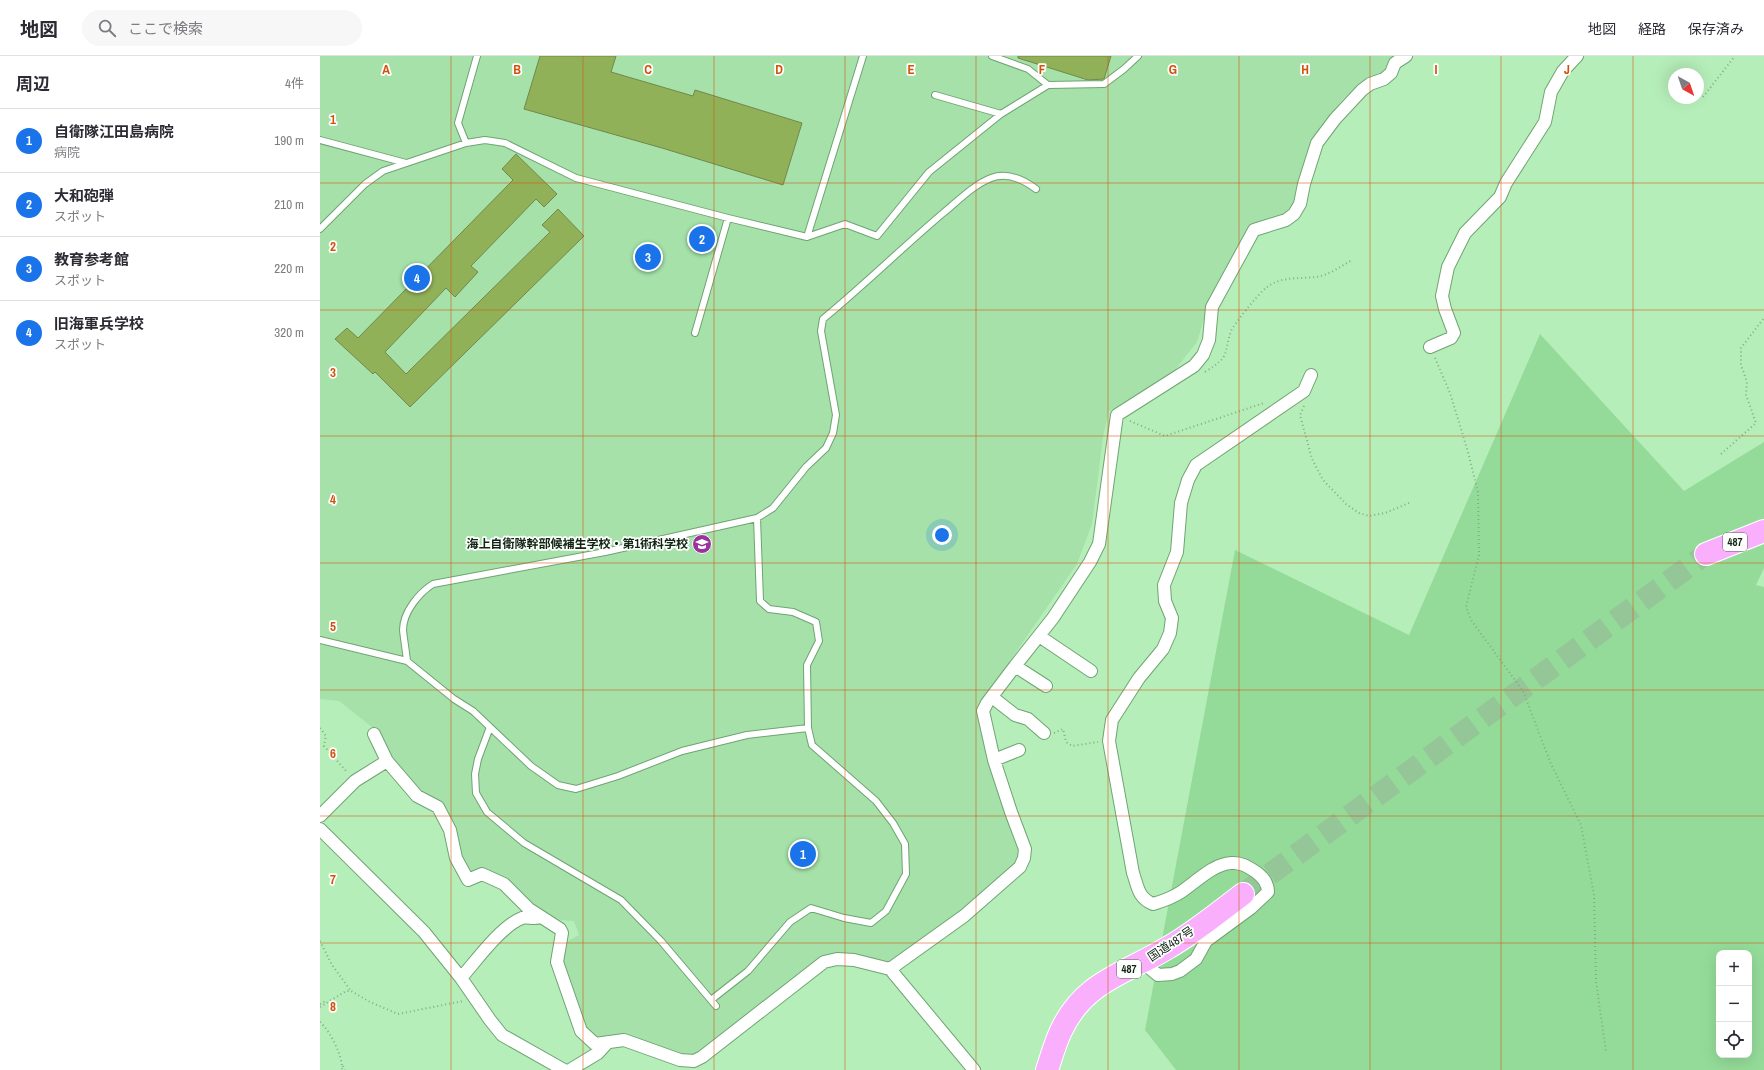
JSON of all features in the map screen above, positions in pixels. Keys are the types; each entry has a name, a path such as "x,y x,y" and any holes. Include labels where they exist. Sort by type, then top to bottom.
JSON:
{"highway":[{"name":"487","path":"1706,554 1764,531"},
{"name":"国道487号","path":"1047,1070 1060,1033 1071,1012 1086,994 1104,981 1171,946 1243,894"}],"street":[{"path":"890,969 964,916 1020,866 1024,858 1026,849 1011,812 994,760 983,711 1015,666 1053,618 1086,568 1099,544 1116,414 1194,366 1203,355 1209,340 1212,307 1254,230 1286,220 1294,214 1300,204 1304,184 1317,143 1335,119 1362,90 1370,84 1384,80 1391,73 1395,63 1406,56"},
{"path":"1430,347 1451,338 1454,333 1442,296 1448,267 1458,246 1466,233 1500,197 1506,184 1545,122 1551,92 1563,71 1577,56"},
{"path":"1142,962 1158,975 1180,972 1196,959 1206,941 1251,908 1268,892 1268,885 1258,874 1245,865 1230,863 1216,867 1180,893 1165,901 1153,904 1145,901 1139,891 1133,873 1109,740 1112,720 1139,678 1162,649 1170,633 1172,618 1166,601 1164,585 1177,552 1181,504 1188,480 1196,465 1304,391 1309,379"},
{"path":"1039,636 1091,671"},
{"path":"1015,666 1046,686"},
{"path":"992,697 1015,715 1028,719 1044,733"},
{"path":"374,734 387,761 418,796 438,807 450,830 456,858 468,880 482,874 504,884 529,909 560,929 562,933 557,962 581,1031 595,1044 624,1040 680,1060 694,1061 702,1057 824,962 837,959 854,960 890,969 974,1070"},
{"path":"994,760 1019,750"},
{"path":"320,816 355,781 387,761"},
{"path":"320,829 424,932 461,978 502,1035 564,1070"},
{"path":"461,978 500,933 523,918 535,919 541,917"},
{"path":"570,1070 598,1053 608,1042"}],"lane":[{"path":"466,144 458,122 477,56"},
{"path":"807,237 863,56"},
{"path":"992,56 1028,69 1048,85"},
{"path":"320,229 365,184 383,171 466,144 485,140 505,144 576,178 728,218 807,237 845,224 876,236 929,172 1001,114 1048,85 1104,84 1124,70 1138,56"},
{"path":"935,95 1001,114"},
{"path":"320,140 406,163"},
{"path":"407,661 403,628 411,605 423,590 433,584 606,552 757,518 773,508 806,467 826,448 833,433 836,415 821,331 824,319 902,248 974,187 992,177 1009,176 1025,181 1036,189"},
{"path":"695,333 728,218"},
{"path":"711,1000 748,971 790,922 811,908 844,918 871,923 886,911 906,874 905,844 893,823 876,801 812,746 808,728 807,665 819,641 816,622 793,612 769,609 760,600 757,518"},
{"path":"320,640 407,661 454,699 473,711 531,766 558,785 576,789 618,776 682,751 747,735 808,728"},
{"path":"490,727 478,759 475,774 476,793 487,812 524,843 620,900 661,941 716,1006"}],"path":[{"path":"1704,96 1735,56"},
{"path":"1204,373 1221,361 1227,354 1231,331 1235,323 1267,286 1282,280 1316,277 1332,272 1352,260"},
{"path":"1721,454 1756,423 1746,395 1747,382 1741,365 1741,348 1764,318"},
{"path":"1430,347 1450,393 1468,452 1478,492 1479,555 1466,607 1471,620 1523,691 1551,764 1581,825 1594,895 1596,981 1606,1052"},
{"path":"1309,379 1311,389 1300,415 1312,459 1322,480 1346,504 1359,513 1369,516 1385,513 1409,503"},
{"path":"1116,414 1165,436 1268,402"},
{"path":"320,728 326,736 324,746 355,781"},
{"path":"1044,733 1051,735 1062,730 1066,742 1072,746 1109,740"},
{"path":"320,941 332,965 351,991 370,1002 398,1014 417,1009 438,1007 466,1000 474,996"},
{"path":"320,1004 342,993 351,991"},
{"path":"320,1007 327,1001"},
{"path":"320,1022 333,1040 345,1070"},
{"path":"342,1065 342,1070"}],"shaded area":[{"name":"海上自衛隊幹部候補生学校・第1術科学校","path":"320,56 1397,56 1381,74 1363,81 1342,100 1313,140 1299,179 1295,202 1285,214 1249,227 1208,306 1197,342 1171,375 1109,411 1103,437 1092,524 1077,564 978,707 994,781 1019,842 1018,860 1013,867 960,915 892,964 821,958 698,1056 680,1055 626,1034 596,1038 587,1029 564,964 563,953 568,941 579,935 574,921 560,920 536,909 506,879 471,874 462,862 455,830 419,792 395,763 377,731 339,701 320,699"},
{"path":"1540,334 1684,491 1764,442 1764,568 1756,585 1764,587 1764,1070 1176,1070 1145,1030 1235,550 1409,635"}],"building":[{"path":"540,56 616,56 611,72 693,96 695,90 802,123 783,185 662,148 524,109"},
{"path":"1018,56 1111,56 1104,79 1088,80 1018,58"},
{"path":"516,154 557,194 544,207 536,199 471,266 478,272 455,297 446,288 385,352 406,374 550,232 542,225 558,209 584,236 410,407 375,372 373,374 335,339 347,328 358,338 513,180 502,169"}],"tunnel":[{"path":"1243,894 1706,554"}],"place":[{"name":"大和砲弾","path":"702,239"},
{"name":"教育参考館","path":"648,257"},
{"name":"旧海軍兵学校","path":"417,278"},
{"name":"海上自衛隊幹部候補生学校・第1術科学校","path":"702,544"},
{"name":"自衛隊江田島病院","path":"803,854"}]}
